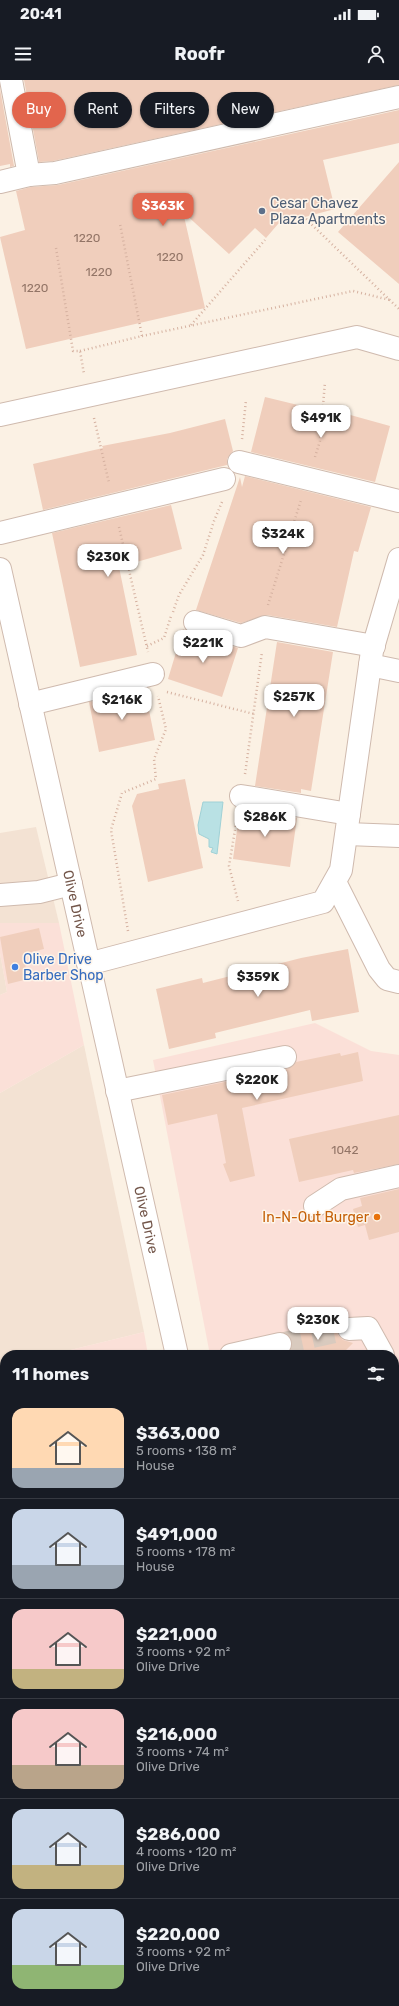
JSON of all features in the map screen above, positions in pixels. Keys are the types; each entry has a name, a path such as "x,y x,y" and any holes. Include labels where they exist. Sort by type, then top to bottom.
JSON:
{"street":[{"path":"11,80 29,175"},
{"path":"0,182 29,175 55,173 399,97"},
{"path":"0,415 357,337 399,349"},
{"path":"239,462 399,500"},
{"path":"0,533 224,479"},
{"path":"88,964 323,902 341,870 372,655 399,559"},
{"name":"Olive Drive","path":"0,569 5,615 30,704 117,1091 173,1350"},
{"path":"194,622 241,636 265,627 372,655 399,671"},
{"path":"30,704 159,682"},
{"path":"241,796 399,836"},
{"path":"335,882 379,969 387,979 399,982"},
{"path":"0,895 39,892 71,884"},
{"path":"117,1091 285,1057"},
{"path":"315,1206 341,1189 399,1176"},
{"path":"349,1329 368,1328 380,1350"},
{"path":"253,1350 280,1344"}],"path":[{"path":"306,219 399,309"},
{"path":"120,224 142,336"},
{"path":"191,325 265,240"},
{"path":"56,248 73,351 80,351 191,325 353,291 390,300"},
{"path":"80,351 88,396"},
{"path":"147,646 164,638 179,595 203,555 214,521 222,506 224,479"},
{"path":"159,682 254,714"}],"shaded area":[{"path":"36,827 59,923 0,923 0,833"},
{"path":"0,923 59,923 84,1045 0,1093 0,995 7,992 0,953"},
{"path":"0,953 7,992 0,995"},
{"path":"315,1023 371,1051 399,1055 399,1350 209,1350 153,1060"},
{"path":"84,1045 144,1332 70,1350 0,1350 0,1093"},
{"path":"144,1332 147,1350 70,1350"}],"water":[{"path":"203,802 223,802 217,854 211,852 213,848 209,847 209,839 199,834 198,825"}],"building":[{"path":"24,80 399,80 399,85 274,112 274,92 217,92 217,125 209,127 209,92 140,92 140,128 203,128 53,161 39,162 33,128 66,128 66,92 26,92"},
{"path":"0,89 14,166 10,167 10,164 0,166"},
{"path":"399,110 399,143 323,160 335,209 278,224 266,238 255,228 229,254 183,212 205,308 26,349 0,237 25,230 16,191 31,187 58,185"},
{"path":"399,162 399,284 338,232"},
{"path":"265,397 335,414 336,411 390,426 375,482 251,452"},
{"path":"225,419 233,451 227,459 227,465 43,510 33,464 103,448 102,446 170,433"},
{"path":"245,476 371,507 358,552 354,551 337,627 267,615 241,623 196,610 240,477 242,487"},
{"path":"171,505 182,549 119,567 137,655 80,667 52,533"},
{"path":"183,629 191,634 238,648 222,697 168,679"},
{"path":"277,642 333,652 311,791 301,789 301,793 255,786"},
{"path":"145,690 155,740 99,752 89,702"},
{"path":"185,779 203,868 148,882 132,806 137,794 159,789 158,784"},
{"path":"240,808 297,818 290,867 233,859"},
{"name":"Olive Drive Barber Shop","path":"39,928 44,949 23,954 28,979 8,984 0,937"},
{"path":"348,949 359,1012 312,1021 310,1010 215,1033 216,1038 169,1049 156,989 202,978 203,983 301,958"},
{"path":"358,1052 363,1081 242,1108 255,1176 230,1182 223,1164 226,1163 217,1114 168,1125 162,1095 287,1069 296,1062 340,1053 341,1056"},
{"path":"399,1115 399,1164 354,1173 353,1170 299,1182 289,1139"},
{"name":"In-N-Out Burger","path":"399,1189 399,1232 369,1240 365,1225 358,1227 353,1209 362,1206 360,1198"},
{"path":"341,1320 337,1329 338,1335 343,1340 353,1343 346,1350 290,1350 292,1348 292,1342 289,1336 284,1332"}],"tunnel":[{"path":"280,1344 349,1329"}],"place":[{"name":"Cesar Chavez Plaza Apartments","path":"262,211"},
{"name":"Olive Drive Barber Shop","path":"15,967"},
{"name":"In-N-Out Burger","path":"377,1217"}]}
